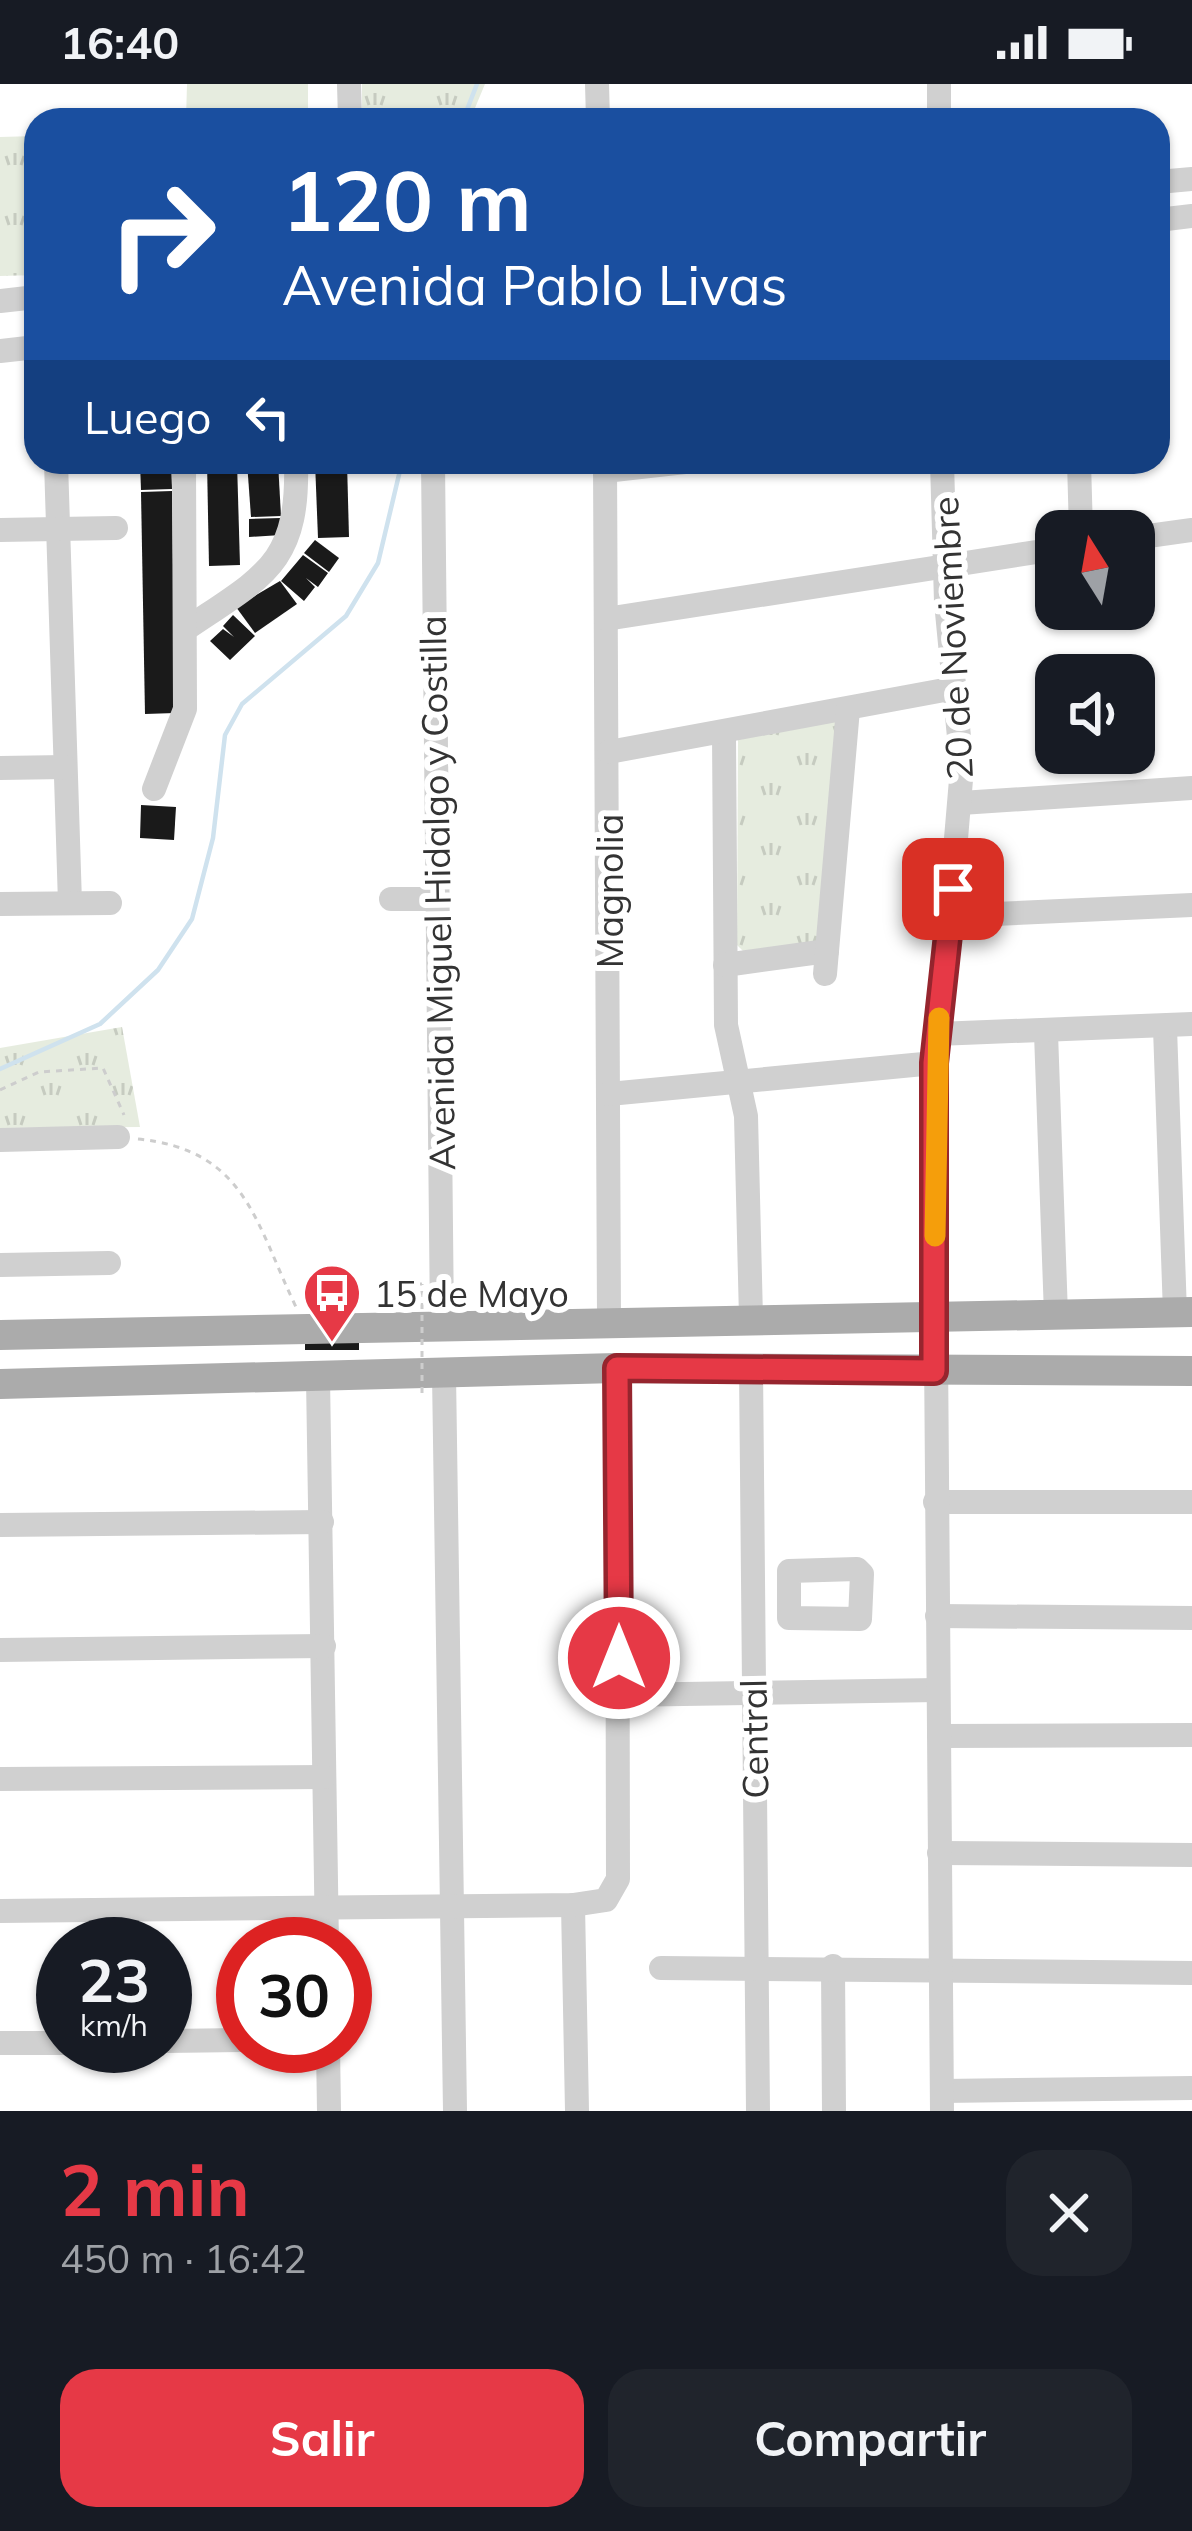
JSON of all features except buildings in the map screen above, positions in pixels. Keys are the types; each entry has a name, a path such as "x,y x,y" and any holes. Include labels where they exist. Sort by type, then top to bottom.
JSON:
{"main road":[{"path":"0,1335 1183,1312"},
{"path":"0,1384 319,1378 433,1384 617,1368 1192,1371"}],"street":[{"path":"56,474 70,904"},
{"path":"154,789 185,710 184,474"},
{"path":"186,629 280,556 295,520 296,474"},
{"name":"Avenida Miguel Hidalgo y Costilla","path":"433,474 442,1324"},
{"name":"Magnolia","path":"605,474 609,1320"},
{"name":"20 de Noviembre","path":"942,474 961,803 934,1063 942,2101"},
{"path":"1079,474 1080,510"},
{"path":"0,530 116,528"},
{"path":"1155,535 1189,531"},
{"path":"606,619 1035,552"},
{"path":"609,752 956,688"},
{"path":"725,965 826,963 848,709"},
{"path":"724,733 726,1024 746,1116 751,1318"},
{"path":"0,768 65,767"},
{"path":"961,803 1192,788"},
{"path":"391,899 439,898"},
{"path":"0,904 110,902"},
{"path":"950,916 1192,905"},
{"path":"938,1034 1192,1024"},
{"path":"1165,1028 1183,1312"},
{"path":"1046,1033 1056,1315"},
{"path":"610,1094 934,1063"},
{"path":"0,1141 118,1137"},
{"path":"0,1265 109,1263"},
{"name":"Central","path":"751,1367 758,2111"},
{"path":"0,1911 572,1905 606,1900 618,1879 617,1368"},
{"path":"319,1378 327,1917"},
{"path":"433,1384 455,2111"},
{"path":"935,1502 1192,1502"},
{"path":"0,1525 322,1522"},
{"path":"752,1593 786,1592"},
{"path":"937,1616 1192,1618"},
{"path":"0,1650 324,1646"},
{"path":"619,1695 938,1690"},
{"path":"939,1736 1192,1736"},
{"path":"0,1779 324,1777"},
{"path":"939,1852 1192,1855"},
{"path":"572,1905 577,2111"},
{"path":"833,1966 834,2111"},
{"path":"661,1968 940,1966 1192,1972"},
{"path":"0,2043 36,2043"},
{"path":"328,2073 329,2111"},
{"path":"942,2101 1192,2088"}],"path":[{"path":"0,1090 39,1072 104,1068 124,1120 139,1120"},
{"path":"118,1137 194,1151 227,1173 305,1326"},
{"path":"404,1285 422,1284 433,1384"}],"green space":[{"path":"187,84 308,84 308,108 186,108"},
{"path":"362,84 485,84 475,108 362,108"},
{"path":"24,136 24,275 0,276 0,137"},
{"path":"831,715 838,725 819,941 743,951 737,945 738,739"},
{"path":"122,1027 140,1127 0,1128 0,1048"}],"waterway":[{"path":"468,108 477,84"},
{"path":"0,1069 100,1024 158,970 192,919 213,838 225,735 242,704 346,616 378,563 399,474"}],"slow traffic":[{"path":"935,1236 934,1063 939,1018"}],"place":[{"name":"15 de Mayo","path":"332,1344"}],"route":[{"path":"619,1658 617,1368 934,1371 934,1063 953,889"}]}
